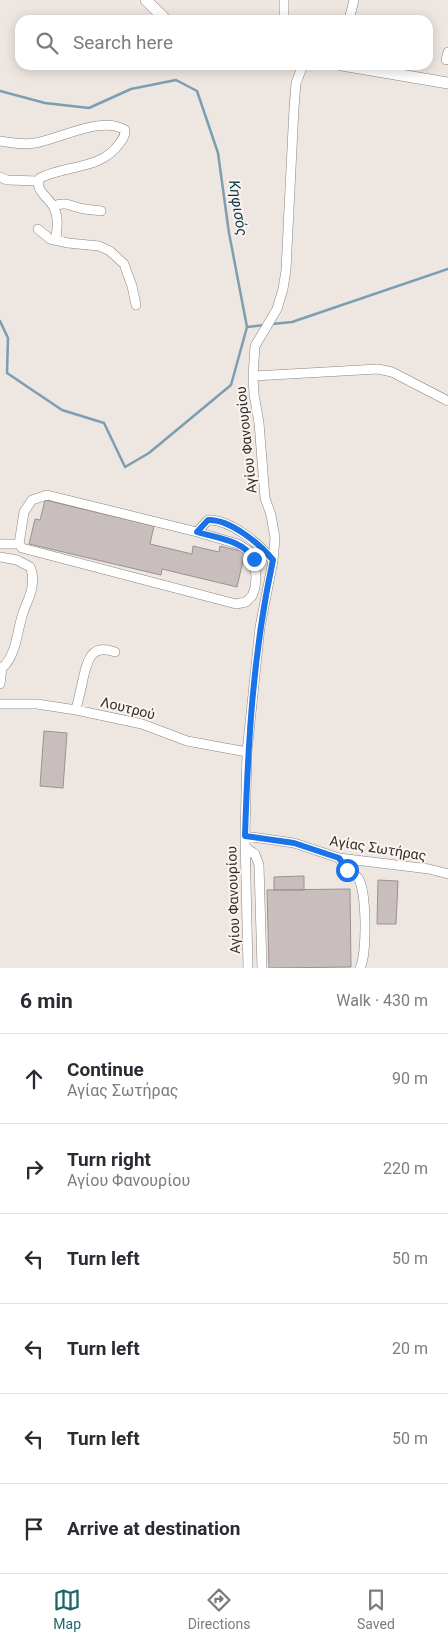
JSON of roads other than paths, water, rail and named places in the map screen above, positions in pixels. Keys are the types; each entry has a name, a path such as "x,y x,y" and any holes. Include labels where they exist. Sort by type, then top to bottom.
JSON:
{"main road":[{"path":"146,0 161,15"},
{"path":"371,70 448,83"}],"street":[{"path":"284,0 284,15"},
{"path":"350,15 354,0"},
{"name":"Αγίου Φανουρίου","path":"248,968 245,847 247,752 260,627 273,560 275,538 271,515 265,498 260,430 252,376 255,346 277,309 286,270 294,108 296,82 301,70"},
{"path":"0,141 16,144 35,143 98,126 119,126 125,130 124,138 110,154 85,165 43,176 38,181 7,180 0,177"},
{"path":"38,181 40,191 53,206 58,223 56,239"},
{"path":"53,206 67,203 83,209 101,211"},
{"path":"38,229 50,239 99,246 110,251 124,264 136,305"},
{"path":"252,376 378,369 392,372 448,401"},
{"path":"0,544 19,544 22,548 236,604 246,602 252,596 255,588 254,559 248,551 238,544 47,495 32,500 24,512 19,544"},
{"path":"197,532 208,520 223,522 266,550 273,560"},
{"path":"0,558 16,560 30,567 32,572 32,587 14,648 10,658 1,667 0,684"},
{"path":"76,710 87,661 93,653 100,650 115,652"},
{"name":"Λουτρού","path":"0,704 37,704 76,710 142,724 187,741 247,752"},
{"name":"Αγίας Σωτήρας","path":"245,836 294,843 339,858 429,869 448,874"},
{"path":"245,847 255,854 259,866 262,968"},
{"path":"339,858 347,870 358,878 363,890 365,935 363,962 360,968"}],"waterway":[{"name":"Κηφισός","path":"0,91 45,103 89,108 131,89 176,80 197,91 218,153 229,233 247,327 264,325"},
{"name":"Κηφισός","path":"272,324 292,322 448,269"},
{"path":"0,321 8,338 7,373 62,410 104,423 125,467 149,453 231,385 247,327"}]}
